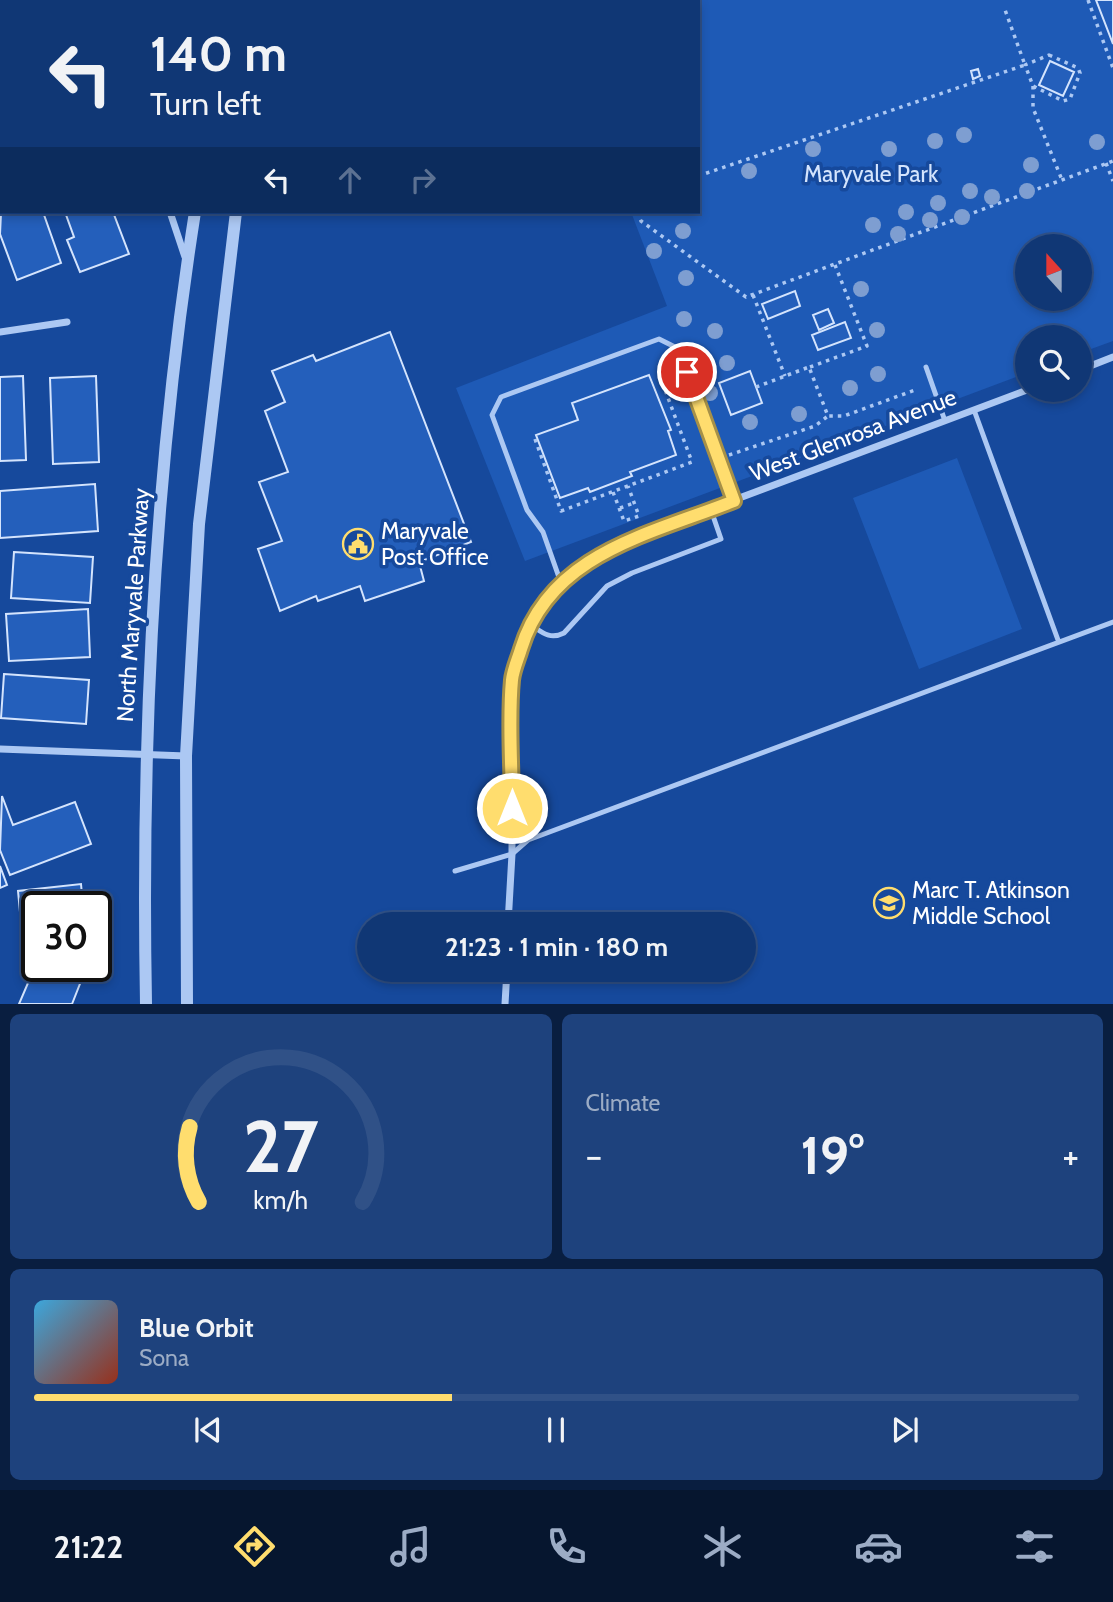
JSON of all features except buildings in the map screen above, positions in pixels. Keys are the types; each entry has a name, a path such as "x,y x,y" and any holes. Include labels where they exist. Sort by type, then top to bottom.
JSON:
{"street":[{"path":"171,214 187,263"},
{"name":"North Maryvale Parkway","path":"146,1003 145,754 163,475 195,214"},
{"path":"187,1003 186,756 199,524 236,214"},
{"path":"0,332 67,323"},
{"path":"1092,365 1113,357"},
{"name":"West Glenrosa Avenue","path":"509,912 512,854 512,678 531,625 545,600 561,583 574,570 614,545 1015,395"},
{"path":"0,749 186,756"},
{"path":"505,1003 506,982"}],"lane":[{"path":"561,583 543,532 527,510 492,415 501,397 659,339 679,348 734,501"},
{"path":"926,367 945,421"},
{"path":"974,410 1058,640"},
{"path":"531,625 548,636 558,636 564,633 607,586 632,573 722,539 712,510"},
{"path":"455,871 512,854 528,840 1058,640 1113,622"}],"path":[{"path":"1088,0 1113,68"},
{"path":"1004,7 1033,86 1033,108 1062,180"},
{"path":"700,175 1049,55 1078,68 1080,74 1070,99 1063,101 1033,86"},
{"path":"638,214 641,221 746,297 1113,161"},
{"path":"1106,163 1113,181"},
{"path":"756,387 867,346 835,265"},
{"path":"753,295 785,376"},
{"path":"809,367 828,416"},
{"path":"535,439 561,511 692,462 658,371"},
{"path":"724,449 727,456 762,442 769,444 815,426 828,416 844,416 915,390"},
{"path":"613,491 624,521 639,516 628,486"},
{"path":"620,509 634,503"}],"green space":[{"name":"Maryvale Park","path":"700,0 1113,0 1113,341 1092,349 1092,325 1015,325 1015,377 525,561 456,388 667,306 632,214 700,214"},
{"path":"957,458 1022,629 919,669 853,498"}],"place":[{"name":"Maryvale Post Office","path":"358,544"},
{"name":"Marc T. Atkinson Middle School","path":"889,903"}],"route":[{"path":"512,808 512,678 526,634 545,600 574,570 614,545 734,501 687,372"}]}
